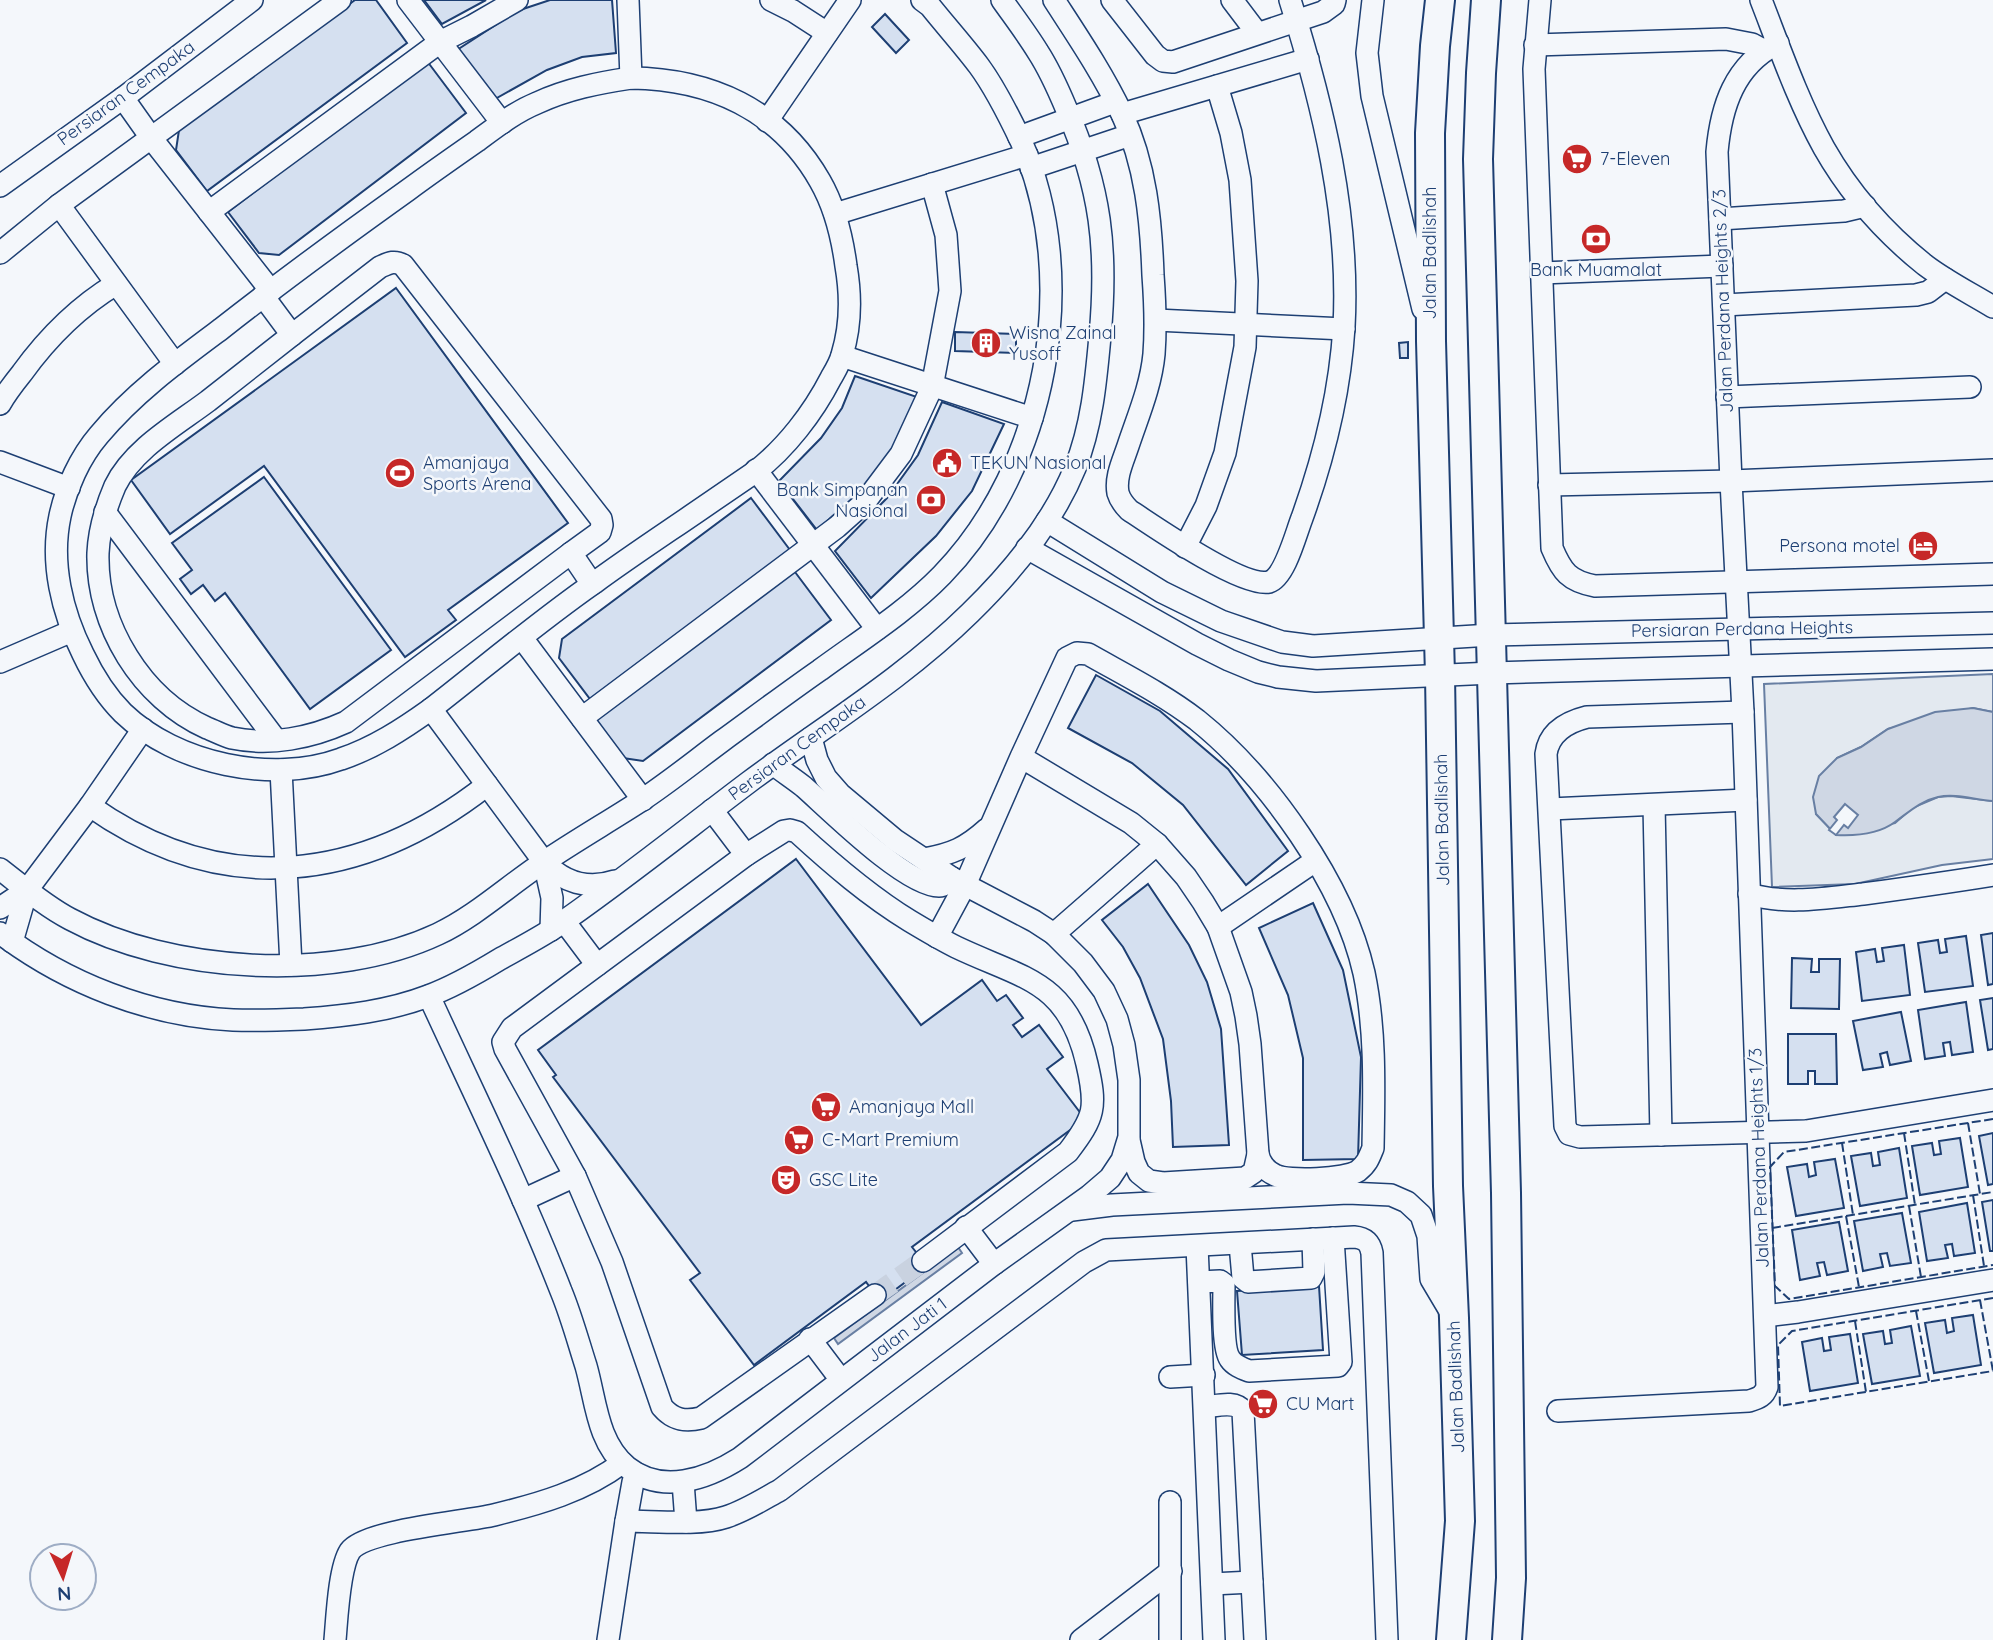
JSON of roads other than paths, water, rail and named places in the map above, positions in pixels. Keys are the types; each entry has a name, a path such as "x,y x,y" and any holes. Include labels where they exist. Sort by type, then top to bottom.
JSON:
{"main road":[{"name":"Jalan Badlishah","path":"1440,0 1434,46 1430,132 1431,341 1440,675 1448,1172 1460,1521 1451,1640"},
{"path":"1486,0 1478,131 1506,1193 1511,1578 1507,1640"}],"street":[{"name":"Persiaran Cempaka","path":"0,186 252,0"},
{"path":"0,253 60,205 341,0"},
{"path":"408,0 502,123"},
{"path":"209,212 440,42 517,0"},
{"path":"628,0 631,78"},
{"path":"771,0 827,33"},
{"path":"767,121 850,0"},
{"path":"0,869 69,919 115,940 175,956 233,965 291,965 386,953 439,934 544,862 643,800 877,629 941,576 979,531 1002,492 1032,418 1042,378 1051,308 1044,215 1026,153 981,69 930,6 922,0"},
{"name":"Persiaran Cempaka","path":"6,938 47,965 116,996 181,1013 229,1020 275,1020 359,1014 429,996 464,980 557,925 876,691 971,612 1004,577 1047,521 1074,469 1096,388 1104,306 1100,214 1083,150 1055,82 1040,54 1002,0"},
{"path":"1054,0 1118,108 1130,135 1147,199 1156,320 1151,373 1118,477 1118,492 1122,503 1129,510 1185,547 1257,582 1275,579 1284,565 1312,488 1335,396 1344,328 1340,212 1328,144 1308,59 1293,10"},
{"path":"1112,0 1154,55 1163,61 1173,62 1256,33 1293,10 1323,12 1334,4 1335,0"},
{"path":"1232,0 1256,33"},
{"path":"1373,0 1367,53 1372,96 1431,341"},
{"path":"1540,0 1534,69 1541,273 1552,548 1560,567 1570,578 1595,586 1993,574"},
{"path":"1761,0 1770,46 1824,147 1865,206 1924,264 1993,307"},
{"path":"1535,45 1726,39 1770,46"},
{"name":"Jalan Perdana Heights 2/3","path":"1739,629 1717,152 1719,125 1731,90 1749,62 1770,46"},
{"path":"1026,153 1070,118 1217,86 1308,59"},
{"path":"631,78 691,84 725,94 752,109 795,145 827,191 842,239 848,280 849,319 842,356 822,395 790,439 756,470 592,584 431,709 374,746 339,760 307,768 246,768 207,760 173,746 143,729 122,712 102,688 72,631 59,576 57,547 60,517 80,463 97,437 141,392 175,364 373,214 502,123 534,104 568,90 631,78"},
{"path":"1185,547 1206,506 1225,453 1245,347 1247,281 1240,180 1231,133 1217,86"},
{"path":"123,97 209,212 267,294 292,335"},
{"path":"835,214 1026,153 1083,150 1130,135"},
{"path":"582,718 813,546 865,502 901,454 932,387 950,291 946,235 932,184"},
{"path":"60,205 175,364"},
{"path":"1720,219 1844,211 1865,206"},
{"path":"396,262 403,265 601,519 602,526 600,532 346,722 324,732 297,738 253,741 229,737 187,719 147,684 130,660 103,601 98,553 105,512 122,473 147,448 380,267 396,262"},
{"path":"1541,273 1722,265"},
{"path":"1724,305 1916,295 1928,292 1945,279"},
{"path":"0,404 52,334 94,297 116,284"},
{"path":"1156,320 1344,328"},
{"path":"842,356 1032,418"},
{"path":"1727,397 1969,387"},
{"path":"0,462 69,488"},
{"path":"756,470 877,629"},
{"path":"1549,485 1731,481 1993,470"},
{"path":"105,512 276,740"},
{"name":"Persiaran Perdana Heights","path":"1047,521 1163,592 1221,621 1282,642 1312,646 1490,635 1993,623"},
{"name":"Persiaran Perdana Heights","path":"1027,548 1197,644 1258,672 1278,677 1316,681 1492,673 1993,659"},
{"path":"571,553 592,584"},
{"name":"Jalan Perdana Heights 1/3","path":"1558,1411 1749,1401 1759,1398 1767,1387 1739,629"},
{"path":"0,662 72,631"},
{"path":"522,638 643,800"},
{"path":"937,937 959,881 991,825 1068,658 1077,653 1088,654 1170,701 1224,744 1278,803 1315,861 1346,919 1356,942 1364,973 1372,1024 1373,1148 1367,1163 1345,1185 1068,1211"},
{"path":"1697,667 1708,669 1726,679 1739,693 1743,712 1587,717 1574,720 1548,743 1546,754 1565,1126 1569,1134 1580,1138 1806,1131 1993,1100"},
{"path":"431,709 544,862 560,876 580,884 594,885 620,879"},
{"path":"6,938 27,890 143,729"},
{"name":"Jalan Jati 1","path":"630,1469 655,1481 683,1482 700,1478 733,1462 1110,1178 1122,1160 1129,1137 1129,1080 1118,1019 1104,991 1083,963 1054,934 959,881 895,840 840,794 826,778 817,760 811,738"},
{"path":"1021,757 1113,811 1157,844 1186,877 1218,927 1247,1016 1258,1154 1268,1171 1280,1177 1345,1185 1370,1193 1391,1195 1407,1202 1422,1215 1428,1236 1431,1279 1454,1318"},
{"path":"773,764 891,863 918,879 937,886 959,881"},
{"path":"281,770 291,965"},
{"path":"90,806 133,834 190,857 225,865 286,868 347,858 388,845 435,821 487,785"},
{"path":"1550,809 1746,800"},
{"path":"1654,805 1661,1135"},
{"path":"712,810 746,855"},
{"path":"924,859 946,855 962,848 991,825"},
{"path":"875,1295 701,1418 682,1421 668,1414 662,1407 612,1262 575,1176 503,1042 512,1028 746,855 784,831 797,832 827,859 908,920 957,947 1031,980 1063,1008 1082,1043 1093,1106 1091,1117 1079,1139 1068,1152 923,1261"},
{"path":"1054,934 1157,844"},
{"path":"1218,927 1315,861"},
{"path":"544,862 557,925 597,965"},
{"path":"1749,894 1765,899 1788,900 1869,893 1993,875"},
{"path":"0,908 27,890"},
{"path":"429,996 523,1200 562,1293 587,1370 600,1427 615,1455 630,1469 633,1482 608,1640"},
{"path":"1129,1137 1139,1173 1149,1181 1163,1183 1245,1178 1254,1172 1258,1154"},
{"path":"523,1200 575,1176"},
{"path":"966,1227 994,1264"},
{"path":"626,1521 722,1518 743,1511 780,1490 1084,1262 1106,1250 1361,1237 1367,1241 1372,1253 1387,1640"},
{"path":"1240,1244 1243,1278 1248,1282 1298,1279 1311,1278 1313,1275 1323,1239"},
{"path":"1199,1282 1220,1281 1224,1284 1224,1301 1233,1304 1236,1349 1247,1362 1253,1364 1322,1359 1330,1347 1323,1239"},
{"path":"1197,1246 1214,1640"},
{"path":"1765,1316 1993,1280"},
{"path":"810,1339 841,1380"},
{"path":"1170,1377 1204,1375"},
{"path":"1205,1407 1234,1405 1243,1411 1255,1640"},
{"path":"335,1640 343,1574 349,1552 358,1542 400,1531 493,1516 630,1469"},
{"path":"683,1482 686,1521"},
{"path":"1165,1637 1171,1571 1170,1502"},
{"path":"1082,1640 1171,1571"},
{"path":"1212,1584 1252,1582"}],"tunnel":[{"path":"875,1295 923,1261"}],"place":[{"name":"7-Eleven","path":"1577,159"},
{"name":"Bank Muamalat","path":"1596,239"},
{"name":"Wisna Zainal Yusoff","path":"986,343"},
{"name":"TEKUN Nasional","path":"947,463"},
{"name":"Amanjaya Sports Arena","path":"400,473"},
{"name":"Bank Simpanan Nasional","path":"931,500"},
{"name":"Persona motel","path":"1923,546"},
{"name":"Amanjaya Mall","path":"826,1107"},
{"name":"C-Mart Premium","path":"799,1140"},
{"name":"GSC Lite","path":"786,1180"},
{"name":"CU Mart","path":"1263,1404"}]}
